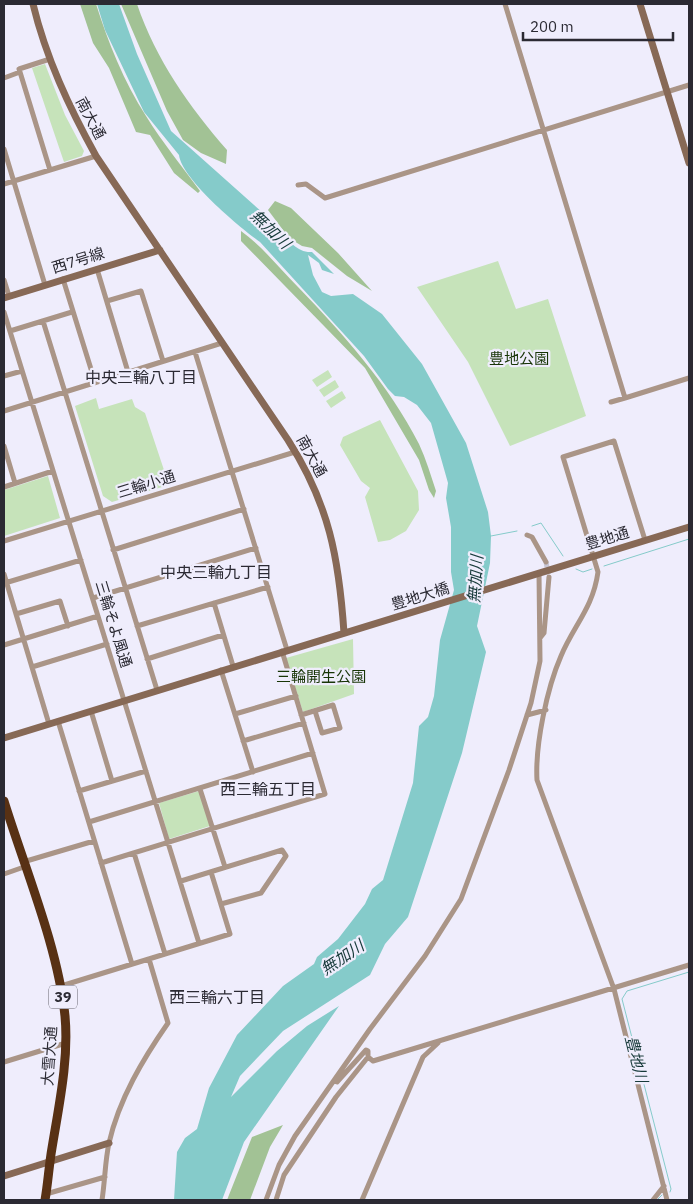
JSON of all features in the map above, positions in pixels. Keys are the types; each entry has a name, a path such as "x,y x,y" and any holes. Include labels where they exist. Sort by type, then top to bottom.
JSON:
{"highway":[{"name":"大雪大通","path":"4,801 50,942 61,986 66,1043 60,1105 45,1197"}],"street":[{"name":"南大通","path":"33,4 50,59 72,112 96,156 296,452 312,481 330,530 339,569 344,633"},
{"path":"505,4 625,398"},
{"path":"640,4 689,162"},
{"path":"50,59 19,69 50,170"},
{"path":"4,78 20,72"},
{"path":"298,185 306,184 318,195 326,198 689,85"},
{"path":"4,149 45,285"},
{"path":"4,184 96,156"},
{"name":"西7号線","path":"6,297 160,250"},
{"path":"97,269 128,372"},
{"path":"63,279 95,382"},
{"path":"4,280 6,297"},
{"path":"107,301 141,291 163,362"},
{"name":"三輪そよ風通","path":"4,312 199,943"},
{"path":"10,331 72,312"},
{"path":"43,321 157,690"},
{"path":"4,411 222,343"},
{"path":"101,862 325,794 296,696 268,587 195,352"},
{"path":"4,376 22,371"},
{"path":"611,402 689,378"},
{"path":"645,540 614,441 563,457 598,572 595,592 561,655 552,681 538,748 537,780 614,988 667,1200"},
{"path":"4,446 15,483"},
{"name":"三輪小通","path":"4,541 296,452"},
{"path":"4,486 53,472"},
{"path":"113,550 244,509"},
{"name":"豊地通","path":"536,574 689,527"},
{"path":"527,535 532,537 546,562"},
{"path":"93,598 256,548"},
{"path":"5,583 81,560"},
{"path":"4,574 5,583 49,724"},
{"path":"266,1200 279,1165 295,1136 370,1029 425,956 461,899 527,715 540,661 536,574"},
{"name":"豊地大橋","path":"344,633 536,574"},
{"path":"540,638 544,632 549,576"},
{"path":"137,626 268,587"},
{"path":"16,614 60,601 68,626"},
{"path":"214,603 233,666"},
{"path":"4,645 98,616"},
{"path":"4,738 344,633"},
{"path":"147,659 223,635"},
{"path":"32,667 107,644"},
{"path":"221,670 253,772"},
{"path":"235,714 296,696"},
{"path":"302,715 333,705 340,728 322,733 315,711"},
{"path":"527,715 546,710"},
{"path":"91,711 112,781"},
{"path":"58,721 132,964"},
{"path":"243,741 304,723"},
{"path":"88,822 313,753"},
{"path":"79,791 146,771"},
{"path":"200,789 225,867"},
{"path":"4,874 24,865 94,841"},
{"path":"181,882 282,850 286,856 261,893 222,904"},
{"path":"134,853 165,954"},
{"path":"61,986 230,934 211,872"},
{"path":"102,1200 109,1143 124,1097 147,1053 168,1022 149,959"},
{"path":"368,1058 373,1061 689,965"},
{"path":"362,1200 423,1057 438,1042"},
{"path":"4,1062 66,1043"},
{"path":"276,1200 284,1174 336,1098 368,1058 368,1051 366,1050 337,1082 334,1082"},
{"path":"4,1176 109,1143"},
{"path":"45,1197 105,1177"},
{"path":"653,1200 664,1186"}],"green space":[{"path":"45,64 65,115 84,151 82,156 64,162 32,68"},
{"name":"豊地公園","path":"498,261 516,309 548,299 586,416 510,446 468,362 417,287"},
{"path":"328,370 332,377 317,387 312,380"},
{"path":"335,380 339,387 324,397 319,390"},
{"path":"342,391 346,398 331,408 326,401"},
{"path":"96,398 99,409 132,399 135,407 145,413 169,485 112,502 103,496 75,406"},
{"path":"380,420 418,491 419,510 406,531 390,540 378,542 365,497 370,488 361,481 340,445 343,437"},
{"path":"48,476 60,518 4,536 4,490"},
{"name":"三輪開生公園","path":"353,639 354,694 303,712 286,658"},
{"path":"199,791 210,826 169,839 159,803"}],"shaded area":[{"path":"80,4 96,4 111,47 131,90 146,116 200,191 198,193 174,173 150,135 136,132 109,68 93,43"},
{"path":"121,4 137,4 154,44 175,81 227,150 226,164 201,153 183,140 167,111"},
{"path":"275,201 291,208 338,253 372,291 347,276 312,248 302,246 289,238 268,210"},
{"path":"241,231 264,251 315,305 349,342 380,381 419,444 436,491 434,498 429,490 419,460 365,368 241,241"},
{"path":"283,1125 270,1147 250,1200 227,1200 252,1137"}],"water":[{"name":"無加川","path":"97,4 119,4 137,54 171,131 282,230 294,246 302,251 312,252 334,274 322,270 319,263 308,255 313,275 322,292 331,296 353,294 382,314 422,364 466,443 488,512 491,536 490,563 477,626 486,652 462,753 408,917 385,944 370,975 283,1031 240,1076 231,1097 277,1051 307,1026 339,1006 244,1142 222,1200 174,1200 177,1152 185,1138 197,1129 209,1088 237,1035 283,986 314,964 317,957 338,939 365,904 372,889 383,880 413,783 419,726 428,717 434,696 440,640 454,590 451,572 451,527 446,498 448,483 431,423 417,405 404,397 395,396 388,389 364,356 260,242 213,202 190,177 182,165 179,155 144,112 105,30"}],"waterway":[{"path":"532,526 541,523 563,556"},
{"path":"491,536 517,531"},
{"path":"604,566 689,539"},
{"path":"576,569 583,572 592,569"},
{"name":"豊地川","path":"670,1192 671,1189 622,999 627,991 689,972"},
{"name":"豊地川","path":"657,1200 662,1195"}],"tunnel":[{"path":"546,562 549,577"}],"district":[{"name":"中央三輪八丁目","path":"141,377"},
{"name":"中央三輪九丁目","path":"216,572"},
{"name":"西三輪五丁目","path":"268,789"},
{"name":"西三輪六丁目","path":"217,997"}]}
